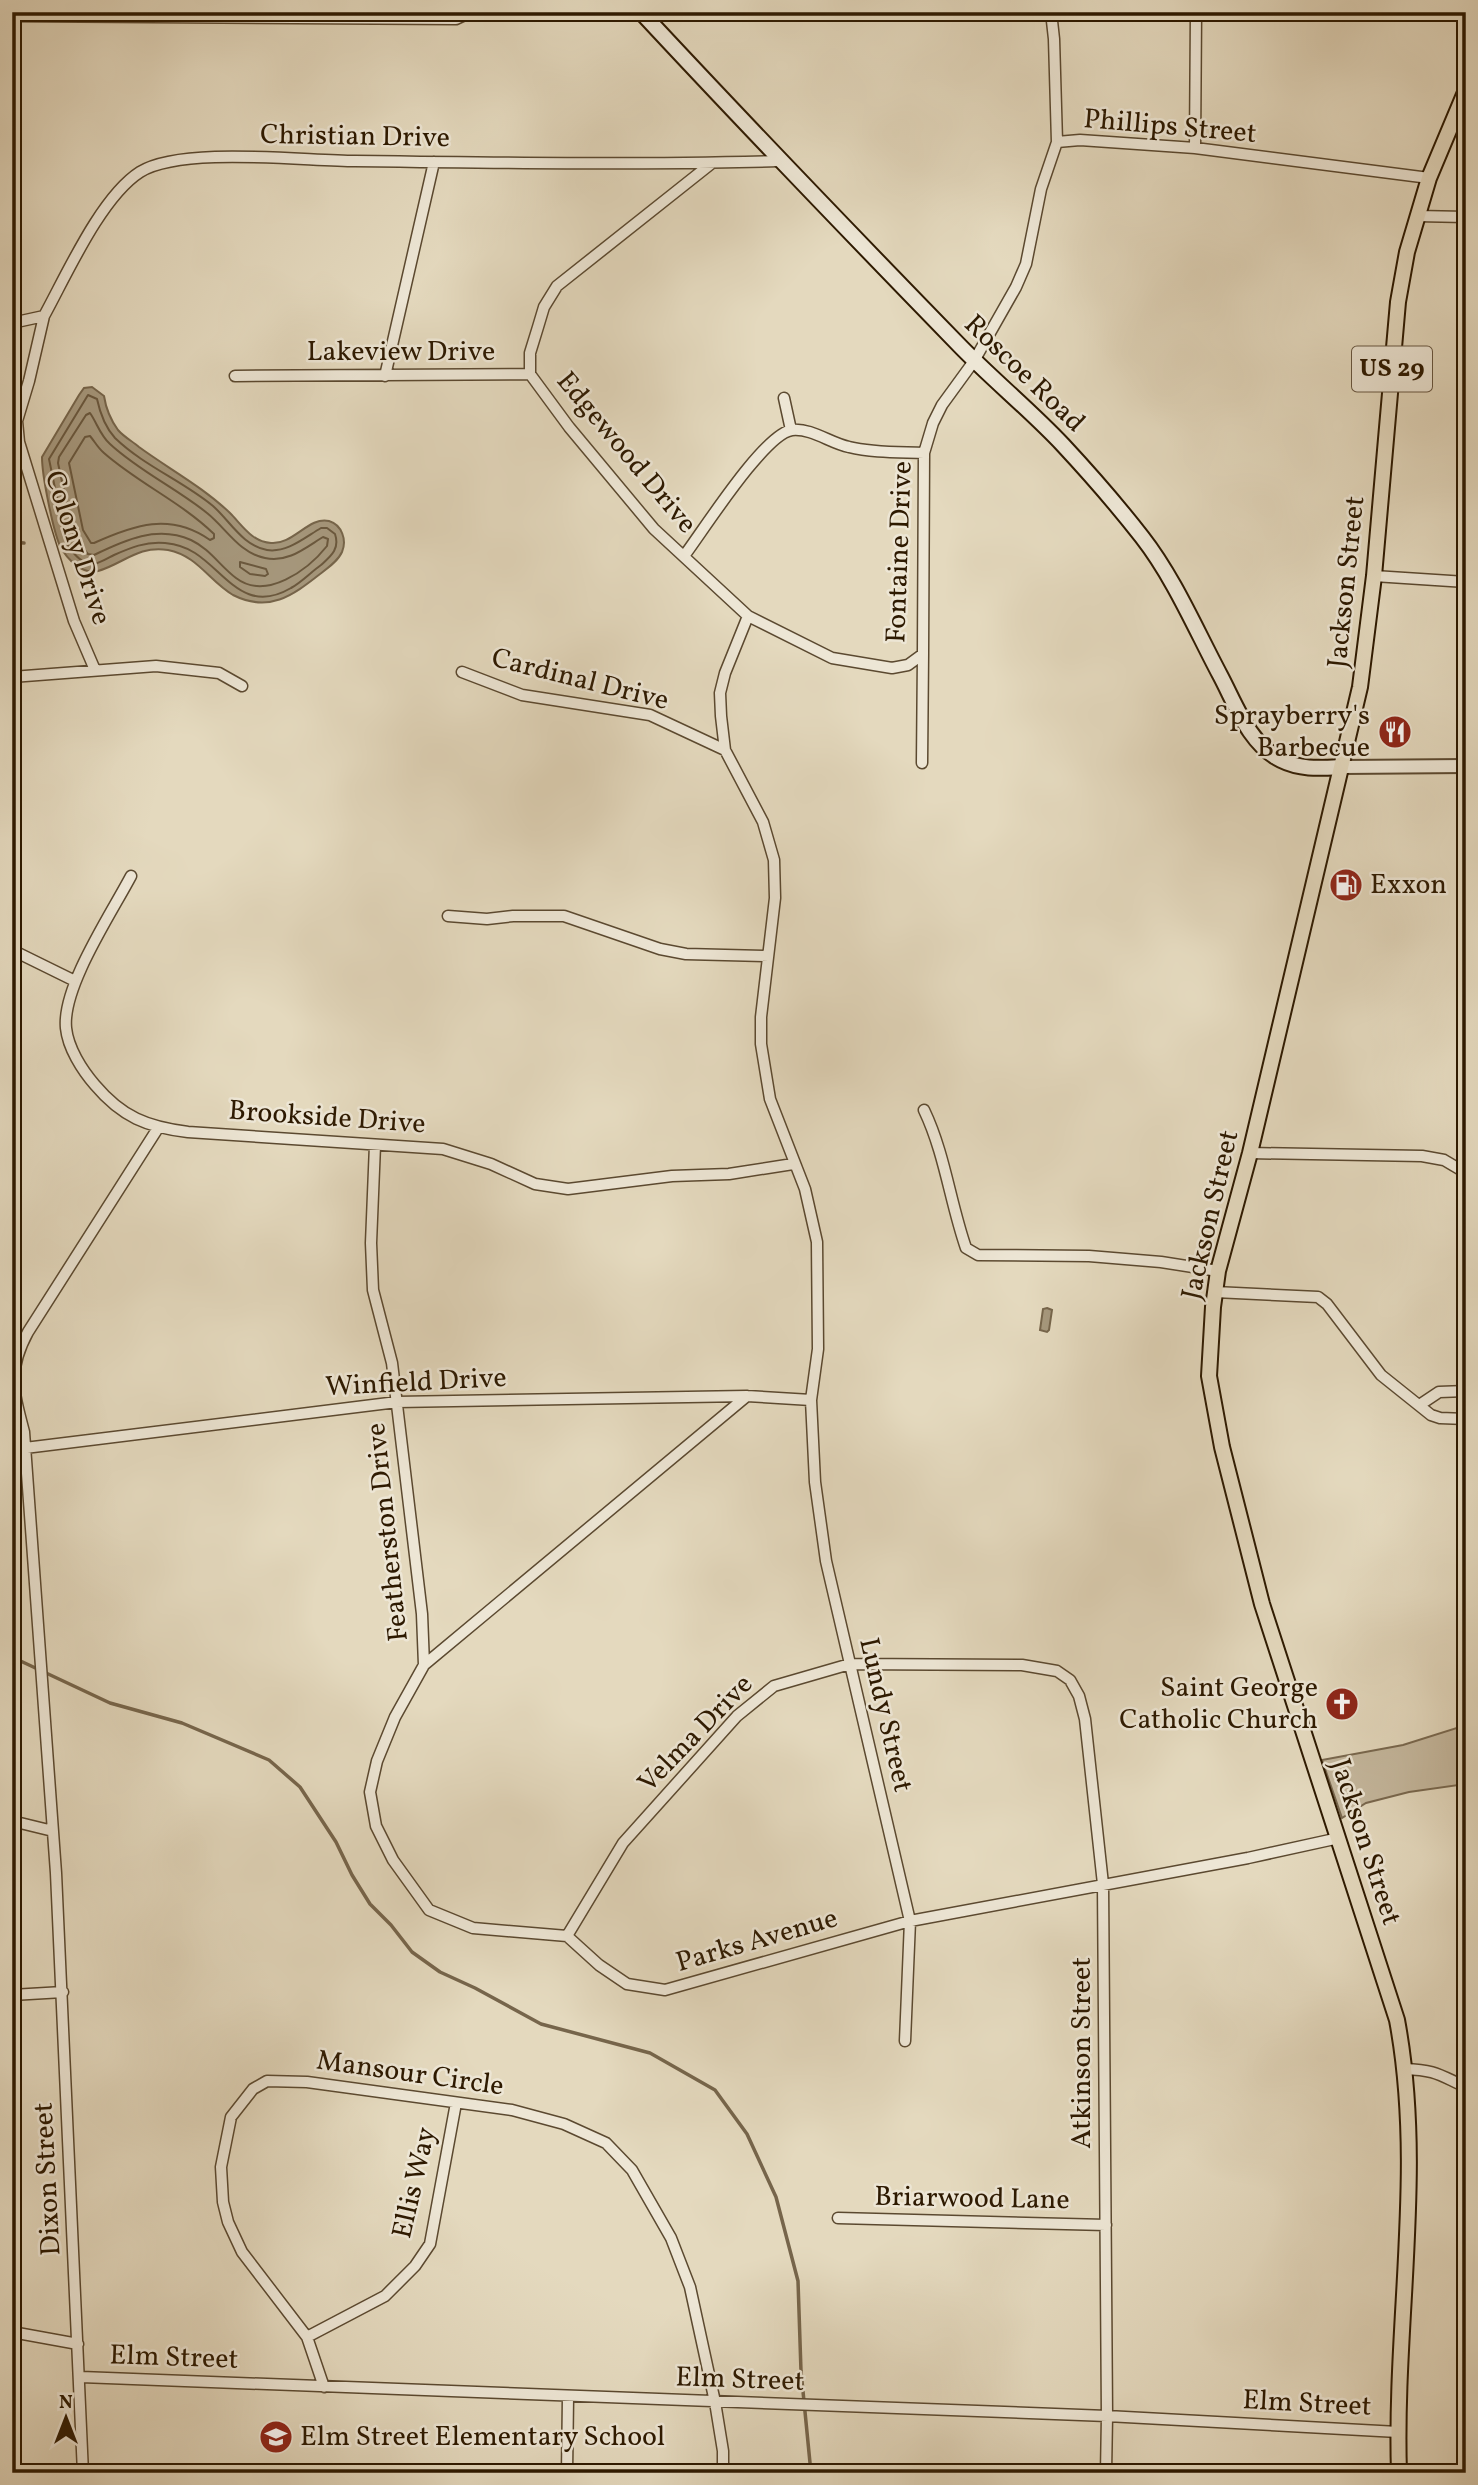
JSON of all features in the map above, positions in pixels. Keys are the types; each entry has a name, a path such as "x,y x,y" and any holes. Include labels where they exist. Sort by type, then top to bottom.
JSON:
{"main road":[{"name":"Roscoe Road","path":"641,12 779,161 974,361 1062,443 1144,539 1174,589 1245,722 1262,747 1280,760 1298,767 1343,767"},
{"name":"Jackson Street","path":"1399,2473 1398,2432 1409,2141 1405,2069 1396,2021 1262,1604 1222,1447 1209,1376 1218,1271 1250,1153 1360,687 1374,576 1398,302 1407,252 1429,178 1466,90"}],"street":[{"path":"12,16 456,19 471,12"},
{"path":"1051,12 1057,142"},
{"path":"1195,148 1196,12"},
{"name":"Phillips Street","path":"974,361 1026,264 1041,190 1057,142 1080,140 1195,148 1429,178"},
{"name":"Christian Drive","path":"44,316 102,212 129,180 157,164 225,157 434,162 779,161"},
{"path":"385,376 434,162"},
{"name":"Edgewood Drive","path":"712,163 557,286 544,307 530,353 530,374 569,428 654,529 748,616"},
{"path":"1417,216 1466,217"},
{"path":"12,323 44,316"},
{"name":"Colony Drive","path":"44,316 17,421 19,442 74,621 95,670"},
{"name":"Fontaine Drive","path":"748,616 832,658 892,668 908,665 923,654 925,453 933,423 942,405 974,361"},
{"name":"Lakeview Drive","path":"235,376 530,374"},
{"path":"784,398 791,430"},
{"path":"684,556 770,442 791,430 816,434 848,447 925,453"},
{"path":"1374,576 1466,582"},
{"name":"Lundy Street","path":"748,616 729,661 720,693 720,716 725,750 762,822 774,860 775,898 761,1017 761,1044 770,1099 793,1164 805,1189 817,1242 818,1349 811,1400 815,1482 826,1562 910,1921 905,2041"},
{"path":"922,763 923,654"},
{"path":"12,677 156,666 219,673 242,686"},
{"name":"Cardinal Drive","path":"461,672 522,695 650,715 725,750"},
{"path":"1343,767 1466,766"},
{"name":"Brookside Drive","path":"131,876 75,981 65,1026 75,1056 91,1081 108,1100 139,1121 158,1128 443,1149 491,1164 535,1184 568,1189 660,1177 729,1174 793,1164"},
{"path":"448,916 487,919 564,916 660,949 685,954 768,956"},
{"path":"12,950 75,981"},
{"path":"924,1110 937,1138 966,1248 978,1255 1118,1258 1218,1271"},
{"name":"Dixon Street","path":"83,2473 81,2377 52,1831 25,1448 13,1378 17,1352 158,1128"},
{"name":"Featherston Drive","path":"375,1145 371,1243 373,1290 392,1363 422,1614 424,1665"},
{"path":"1250,1153 1422,1156 1444,1160 1466,1173"},
{"path":"1215,1292 1312,1295 1322,1300 1381,1375 1421,1404 1431,1415 1466,1419"},
{"path":"1421,1404 1439,1392 1466,1391"},
{"path":"567,1936 473,1928 429,1910 393,1860 376,1826 370,1792 377,1761 395,1717 424,1665 747,1396"},
{"name":"Winfield Drive","path":"12,1452 25,1448 397,1402 747,1396 811,1400"},
{"name":"Velma Drive","path":"567,1936 623,1843 737,1716 774,1686 850,1664 1022,1665 1057,1671 1070,1680 1077,1692"},
{"name":"Atkinson Street","path":"1077,1692 1085,1720 1103,1884 1107,2416 1105,2473"},
{"path":"12,1821 52,1831"},
{"name":"Parks Avenue","path":"567,1936 599,1965 627,1984 666,1990 910,1921 1248,1858 1339,1838"},
{"path":"12,1995 62,1992"},
{"path":"1405,2069 1429,2070 1445,2075 1466,2087"},
{"name":"Mansour Circle","path":"324,2388 307,2337 242,2252 228,2222 223,2202 221,2166 231,2117 253,2089 267,2081 307,2082 512,2110 565,2124 606,2143 632,2170 671,2238 690,2287 715,2402 723,2451 723,2473"},
{"name":"Ellis Way","path":"307,2337 386,2296 415,2266 430,2245 456,2103"},
{"name":"Briarwood Lane","path":"838,2218 1106,2225"},
{"path":"12,2332 78,2344"},
{"name":"Elm Street","path":"81,2377 1107,2416 1398,2432"},
{"path":"567,2473 568,2397"}],"shaded area":[{"path":"1466,1725 1466,1784 1409,1792 1366,1803 1342,1818 1322,1760 1403,1745"}],"water":[{"path":"92,387 104,396 109,414 120,432 209,495 258,540 271,543 287,540 315,523 329,521 337,526 342,534 344,543 340,555 300,589 280,600 269,602 246,600 233,595 195,563 168,550 148,550 92,572 76,565 63,551 57,538 42,457 84,388"},
{"path":"1043,1309 1052,1310 1047,1332 1040,1330"}],"waterway":[{"path":"12,542 24,543"},
{"path":"12,1657 110,1703 182,1723 269,1760 300,1787 336,1842 370,1904 412,1952 440,1972 541,2024 650,2053 715,2090 747,2134 776,2197 798,2281 801,2371 811,2473"}],"place":[{"name":"Sprayberry's Barbecue","path":"1395,732"},
{"name":"Exxon","path":"1346,885"},
{"name":"Saint George Catholic Church","path":"1342,1704"},
{"name":"Elm Street Elementary School","path":"276,2437"}]}
